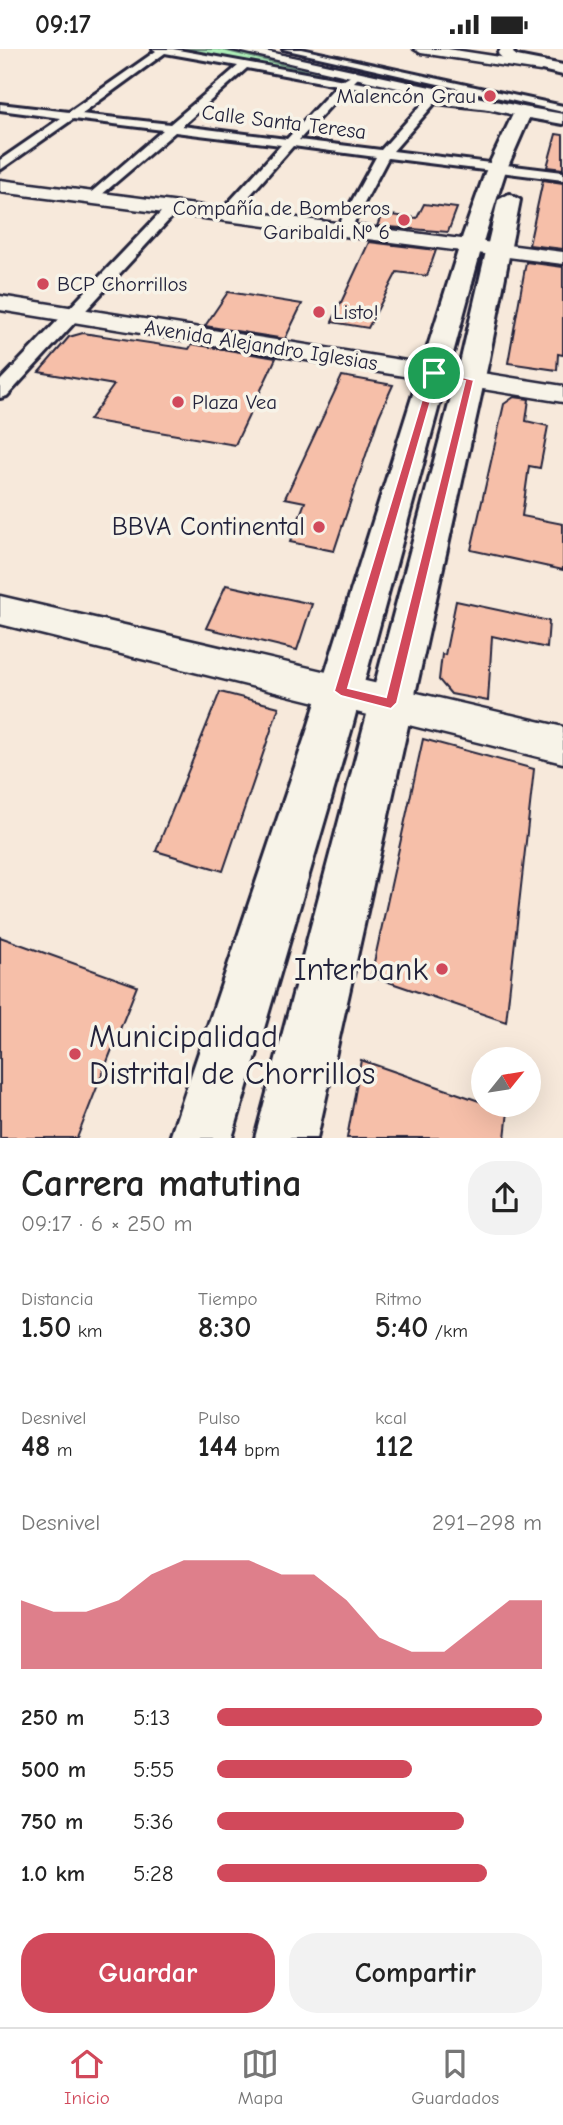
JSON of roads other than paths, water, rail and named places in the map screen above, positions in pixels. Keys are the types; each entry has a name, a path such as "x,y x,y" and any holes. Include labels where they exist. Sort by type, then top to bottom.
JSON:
{"main road":[{"path":"508,49 505,54 511,58 540,67 563,70"},
{"path":"286,1138 391,703 452,376 471,246 507,169 529,113 563,119"},
{"path":"201,1138 341,691 498,249 507,169"}],"street":[{"path":"0,166 162,49 244,66 350,80 529,113"},
{"path":"237,49 432,99 499,107"},
{"path":"288,49 563,109"},
{"path":"421,49 540,67"},
{"path":"93,198 244,66"},
{"path":"225,215 350,80"},
{"path":"343,230 384,154 432,99"},
{"name":"Calle Santa Teresa","path":"0,107 563,176"},
{"path":"0,186 563,258"},
{"path":"0,392 173,208"},
{"name":"Avenida Alejandro Iglesias","path":"0,303 563,394"},
{"path":"0,610 563,745"}],"place":[{"name":"Malencón Grau","path":"490,96"},
{"name":"Compañía de Bomberos Garibaldi Nº 6","path":"404,220"},
{"name":"BCP Chorrillos","path":"43,284"},
{"name":"Listo!","path":"319,312"},
{"name":"Plaza Vea","path":"178,402"},
{"name":"BBVA Continental","path":"319,527"},
{"name":"Interbank","path":"442,969"},
{"name":"Municipalidad Distrital de Chorrillos","path":"75,1054"}]}
